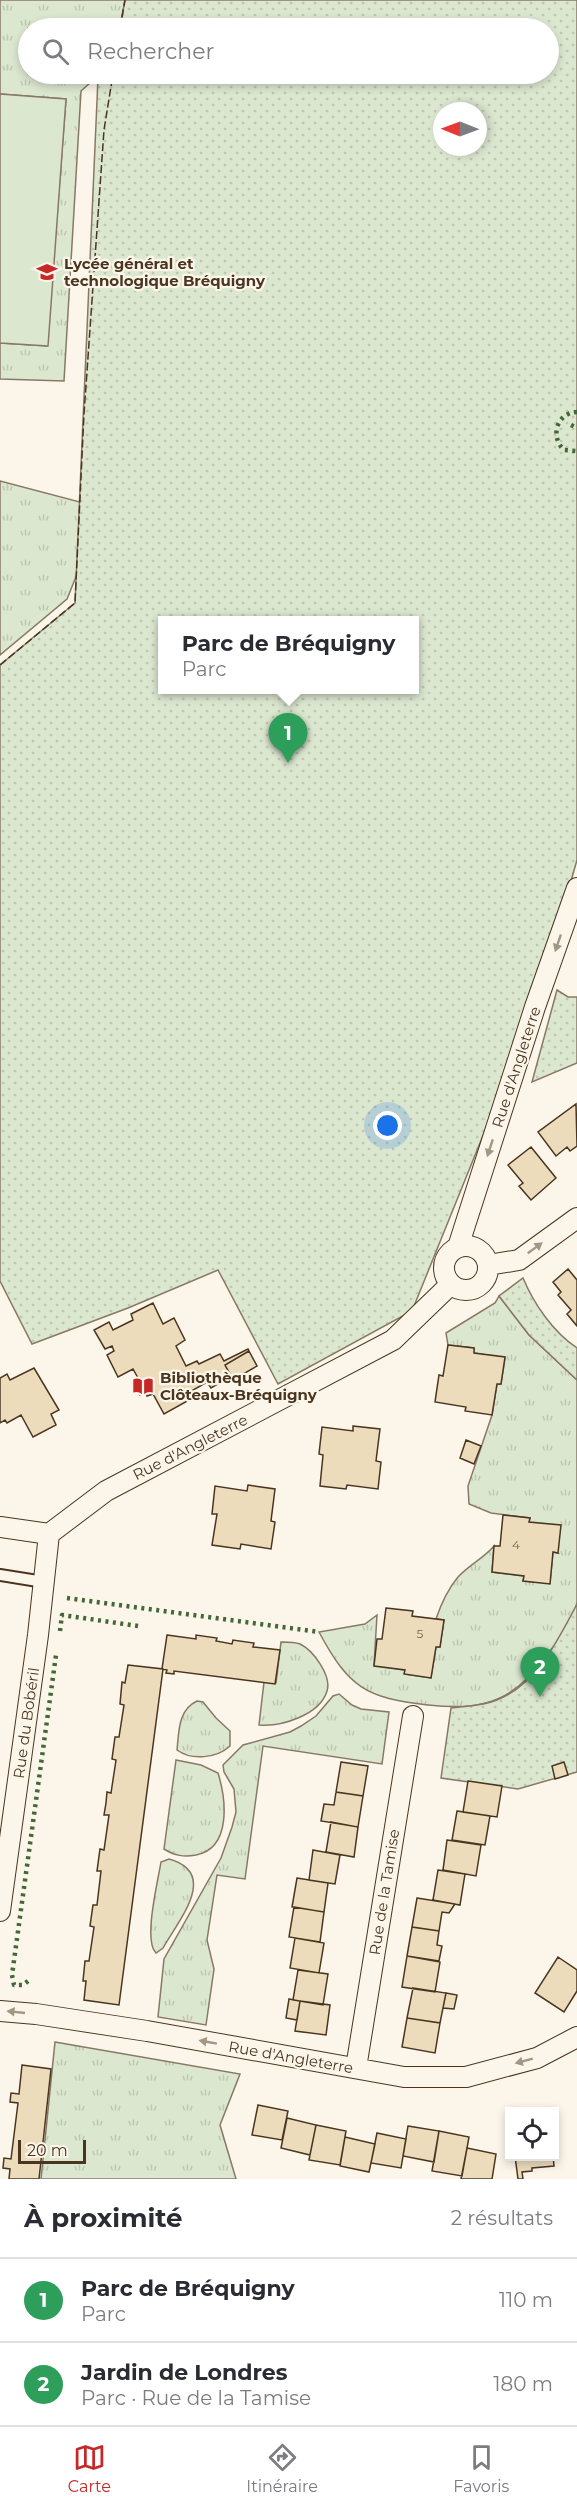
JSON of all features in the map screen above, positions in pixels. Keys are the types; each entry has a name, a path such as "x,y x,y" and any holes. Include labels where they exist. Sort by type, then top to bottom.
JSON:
{"street":[{"name":"Rue d'Angleterre","path":"458,1247 535,1007 577,888"},
{"path":"488,1265 519,1260 577,1218"},
{"path":"458,1247 474,1247 486,1257 488,1265 483,1282 476,1288 467,1290 450,1285 443,1268 450,1251 458,1247"},
{"name":"Rue d'Angleterre","path":"49,1534 106,1491 393,1340 450,1285"},
{"path":"0,1527 49,1534"},
{"name":"Rue du Bobéril","path":"0,1911 3,1868 49,1534"},
{"name":"Rue de la Tamise","path":"356,2068 413,1716"},
{"name":"Rue d'Angleterre","path":"0,2011 136,2029 404,2077 466,2076 537,2058 577,2037"}],"lane":[{"path":"0,1575 44,1582"}],"green space":[{"path":"0,0 125,0 122,18 18,18 18,84 89,84 81,91 64,381 0,379 0,343 47,346 66,99 0,94"},
{"path":"125,0 577,0 577,860 535,1007 412,1311 278,1384 218,1270 128,1308 32,1344 0,1281 0,665 75,603 98,84 559,84 559,18 122,18"},
{"path":"0,94 66,99 48,346 0,343"},
{"path":"0,481 80,502 88,547 67,599 0,655"},
{"path":"557,990 568,997 577,997 577,1063 532,1082"},
{"path":"523,1278 545,1317 577,1348 577,1380 529,1335 499,1296"},
{"path":"499,1296 529,1335 577,1380 576,1607 564,1631 541,1663 528,1678 502,1697 487,1703 451,1707 389,1699 374,1694 350,1678 319,1632 365,1624 377,1615 374,1665 405,1670 405,1674 431,1678 436,1647 440,1647 444,1620 436,1619 443,1602 458,1577 494,1546 492,1572 524,1576 523,1581 550,1583 553,1552 558,1553 529,1522 530,1518 491,1513 469,1504 468,1486 492,1415 497,1384 501,1384 505,1358 474,1353 474,1348 448,1345 446,1333 495,1303"},
{"path":"577,1604 577,1772 518,1789 441,1778 451,1708 492,1702 511,1693 524,1683 545,1660"},
{"path":"281,1642 298,1643 310,1652 324,1671 327,1678 327,1691 317,1707 299,1718 278,1724 259,1725 264,1682 276,1683"},
{"path":"339,1694 361,1709 389,1712 382,1764 263,1746 245,1879 217,1875 207,1940 214,1969 206,2025 158,2017 164,1959 221,1858 236,1812 234,1789 224,1772 223,1765 243,1745 290,1732 301,1726 316,1716 333,1696"},
{"path":"197,1701 203,1702 230,1731 230,1746 204,1757 190,1756 177,1750 183,1715"},
{"path":"176,1760 201,1765 218,1773 221,1784 224,1821 221,1833 216,1843 208,1851 196,1855 180,1855 164,1849"},
{"path":"169,1859 184,1866 192,1875 193,1886 191,1899 185,1912 163,1948 156,1953 152,1946 151,1936 152,1910 161,1862"},
{"path":"55,2042 240,2074 220,2125 236,2179 41,2179"}],"building":[{"path":"576,1104 577,1146 570,1151 567,1147 556,1156 538,1132"},
{"path":"531,1147 556,1178 531,1200 519,1186 523,1183 508,1165"},
{"path":"568,1269 577,1280 577,1326 567,1314 571,1310 558,1295 561,1292 553,1282"},
{"path":"153,1303 163,1324 174,1318 185,1340 176,1346 186,1366 197,1361 199,1364 220,1354 224,1361 248,1349 249,1351 225,1365 231,1376 211,1388 207,1382 188,1393 191,1399 164,1414 153,1394 147,1396 145,1391 140,1395 133,1381 138,1378 133,1369 118,1377 107,1355 114,1351 112,1346 105,1349 94,1330 109,1322 113,1330 133,1320 131,1314"},
{"path":"448,1345 474,1348 474,1353 505,1357 501,1384 497,1384 492,1415 465,1411 466,1407 435,1402 439,1375 443,1376"},
{"path":"249,1351 257,1366 233,1380 225,1365"},
{"path":"34,1368 59,1410 51,1414 56,1425 33,1437 21,1415 7,1423 5,1420 0,1423 0,1378 7,1374 10,1380"},
{"path":"353,1426 380,1429 376,1461 381,1462 378,1489 347,1485 346,1489 320,1486 323,1455 319,1454 322,1427 353,1431"},
{"path":"466,1440 481,1446 474,1464 460,1458"},
{"path":"248,1485 275,1489 271,1521 275,1522 271,1549 241,1544 240,1549 212,1545 217,1514 212,1514 215,1486 247,1491"},
{"path":"503,1515 530,1518 529,1522 561,1525 558,1553 553,1552 550,1584 523,1581 524,1576 492,1572 494,1546 500,1546"},
{"path":"386,1608 413,1611 412,1616 444,1620 440,1647 436,1647 431,1678 404,1674 405,1670 374,1666 377,1639 382,1639"},
{"path":"167,1635 196,1639 196,1635 217,1638 216,1641 232,1644 233,1640 254,1643 253,1647 280,1650 275,1684 174,1671 174,1674 166,1673 167,1670 162,1669"},
{"path":"128,1665 163,1669 119,2005 84,2000 86,1981 83,1981 85,1961 89,1961 94,1927 90,1926 93,1905 97,1905 101,1871 97,1871 100,1849 104,1850 109,1815 104,1815 107,1792 111,1793 116,1760 112,1759 115,1737 119,1737 124,1705 120,1704 122,1682 125,1683"},
{"path":"341,1762 368,1766 363,1796 336,1792"},
{"path":"564,1762 568,1775 555,1779 552,1766"},
{"path":"468,1781 502,1786 497,1817 463,1812"},
{"path":"336,1792 363,1796 358,1827 321,1821 324,1804 334,1805"},
{"path":"457,1811 490,1816 485,1845 452,1840"},
{"path":"331,1822 358,1827 354,1857 326,1852"},
{"path":"447,1840 481,1845 476,1876 443,1870"},
{"path":"313,1850 340,1855 335,1884 309,1880"},
{"path":"438,1870 465,1874 460,1905 433,1900"},
{"path":"297,1878 328,1883 324,1912 292,1907"},
{"path":"417,1898 455,1904 449,1913 442,1912 439,1931 412,1927"},
{"path":"294,1907 324,1912 320,1942 289,1937"},
{"path":"412,1927 439,1931 437,1945 442,1946 439,1961 407,1956"},
{"path":"295,1938 324,1943 319,1973 290,1968"},
{"path":"407,1956 440,1962 435,1992 402,1987"},
{"path":"558,1957 577,1970 577,1991 564,2012 535,1993"},
{"path":"298,1970 328,1974 323,2005 293,2000"},
{"path":"413,1988 446,1993 440,2023 407,2018"},
{"path":"446,1993 457,1995 454,2009 443,2008"},
{"path":"289,1999 300,2001 297,2020 286,2018"},
{"path":"300,2001 330,2005 326,2035 295,2031"},
{"path":"407,2018 440,2023 435,2053 402,2047"},
{"path":"22,2065 51,2069 39,2179 9,2179 10,2169 3,2168 4,2158 11,2159 18,2103 10,2102 11,2093 19,2094"},
{"path":"258,2105 288,2111 282,2140 252,2135"},
{"path":"287,2118 316,2125 310,2155 281,2148"},
{"path":"316,2125 346,2131 340,2165 309,2160"},
{"path":"408,2126 439,2131 434,2162 403,2156"},
{"path":"439,2131 469,2137 462,2176 432,2171"},
{"path":"377,2133 406,2139 401,2168 371,2163"},
{"path":"345,2137 375,2144 369,2172 340,2166"},
{"path":"467,2148 496,2154 492,2179 461,2179"},
{"path":"516,2161 554,2161 554,2166 532,2168 532,2171 522,2172 523,2179 518,2179"}],"hedge":[{"path":"577,412 564,417 556,433 564,450 577,451"},
{"path":"571,425 577,428"},
{"path":"67,1598 319,1632"},
{"path":"60,1631 62,1615 138,1626"},
{"path":"28,1981 23,1985 14,1985 12,1975 56,1655"}],"fence":[{"path":"122,18 125,0"},
{"path":"0,665 75,603 84,414 104,130 111,84"}],"place":[{"name":"Lycée général et technologique Bréquigny","path":"47,272"},
{"name":"Parc de Bréquigny","path":"288,763"},
{"name":"Bibliothèque Clôteaux-Bréquigny","path":"143,1386"},
{"name":"Jardin de Londres","path":"540,1697"}]}
